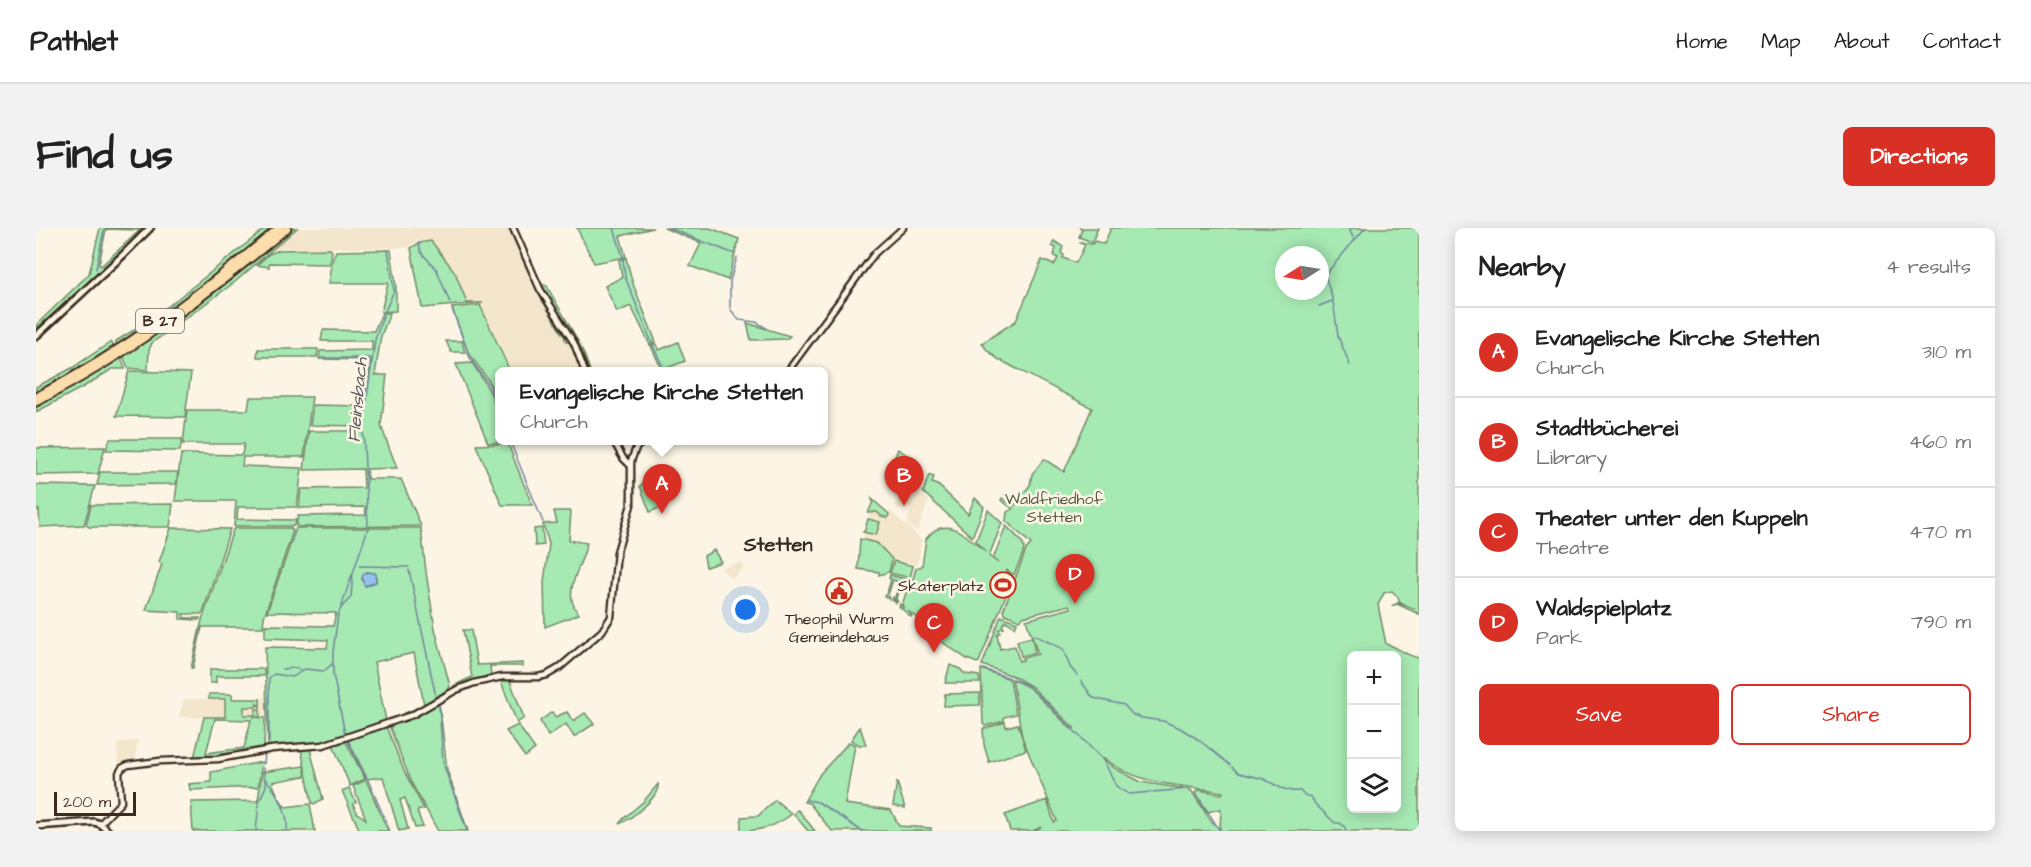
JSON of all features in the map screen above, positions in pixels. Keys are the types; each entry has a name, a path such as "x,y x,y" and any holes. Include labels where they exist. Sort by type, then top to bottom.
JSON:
{"highway":[{"name":"B 27","path":"36,397 96,363 155,325 211,284 279,228"},
{"name":"B 27","path":"36,402 101,366 158,329 206,294 287,228"}],"main road":[{"path":"36,336 150,228"},
{"path":"36,826 100,824 108,831"}],"street":[{"path":"513,228 540,289 572,339 583,367"},
{"path":"791,367 876,253 903,228"},
{"path":"615,445 630,465"},
{"path":"619,452 628,453 640,445"},
{"path":"100,824 121,802 118,776 125,766 160,761 221,759 284,748 313,747 412,715 456,690 483,680 502,677 538,677 552,673 606,627 612,612 616,552 631,505 630,465 636,448"}],"shaded area":[{"path":"297,228 513,228 526,259 565,327 583,367 510,367 480,303 466,304 430,241 418,241 410,247 396,248 274,248"},
{"path":"906,478 929,500 917,532 907,524 911,509 895,507"},
{"path":"873,501 888,513 890,511 922,540 917,566 894,559 877,543 863,539"},
{"path":"740,562 743,564 743,569 731,579 721,568"},
{"path":"265,698 265,718 179,717 184,699"},
{"path":"139,740 134,761 118,763 117,743"}],"green space":[{"path":"100,228 143,228 125,248 36,329 36,325 89,274","holes":["106,229 140,230 101,266 99,264"]},
{"path":"152,228 155,228 84,296"},
{"path":"266,228 271,228 162,318 116,345 116,341 171,304"},
{"path":"292,228 297,228 235,282 152,343 149,350 148,370 128,368 123,356 185,314"},
{"path":"509,228 536,285 570,342 566,342 563,333 536,289"},
{"path":"514,228 516,228 541,284 547,286 576,338 589,367 584,367 573,339 542,289"},
{"path":"577,228 653,228 620,236 626,257 594,263"},
{"path":"664,228 710,228 739,239 728,280 690,266 701,243"},
{"path":"1079,228 1098,228 1092,242 1079,237 1082,229"},
{"name":"Waldfriedhof Stetten","path":"1111,228 1419,228 1419,614 1397,604 1391,606 1398,603 1415,609 1399,602 1398,597 1392,591 1384,593 1378,605 1386,644 1419,658 1419,831 1035,831 1041,827 1033,831 1010,831 1005,815 1047,800 1054,822 1057,821 1022,737 1012,679 1030,688 1071,729 1074,728 1031,686 1013,676 982,665 1001,616 1017,622 1015,627 1006,621 1002,625 1004,628 999,629 1000,633 997,634 1000,649 1015,646 1019,661 1038,654 1026,620 1071,608 1069,605 1019,620 1003,611 1026,550 1031,544 1006,521 1007,512 1013,509 1001,500 1002,498 1014,506 1030,485 1032,474 1044,459 1064,472 1092,408 998,359 982,343 1016,321 1042,260 1054,265 1058,258 1054,256 1056,248 1052,246 1054,241 1063,247 1061,253 1064,255 1063,258 1076,263 1085,245 1080,243 1092,244 1095,241 1104,244","holes":["1104,758 1117,767 1146,779 1176,786 1223,792 1222,794 1199,790 1195,793 1207,812 1221,809 1220,829 1211,821 1191,790 1141,782 1116,769"]},
{"path":"431,241 455,272 467,303 483,303 422,308 411,248 419,243"},
{"path":"330,249 332,251 330,264 269,263 269,267 257,265 269,254 279,250"},
{"path":"391,250 396,286 396,311 381,312 388,283 329,283 336,251"},
{"path":"626,258 633,284 656,342 650,345 631,306 617,312 605,286 622,277 619,260"},
{"path":"480,305 508,367 495,367 495,396 489,381 468,352 452,308"},
{"path":"382,313 390,313 381,336 375,375 387,375 381,426 397,468 367,469 367,479 401,479 421,526 298,527 296,525 298,516 366,515 365,507 299,508 301,489 364,488 363,469 304,470 309,431 360,431 360,426 310,425 313,405 363,406 371,360 319,359 320,351 372,350 372,341 321,341 323,330 374,331"},
{"path":"747,323 790,336 786,339 751,340"},
{"path":"446,341 462,341 465,352 451,352"},
{"path":"111,342 115,348 36,393 36,387 72,368"},
{"path":"678,342 685,361 670,367 661,367 651,346 656,344 659,350"},
{"path":"258,349 318,349 317,357 257,357"},
{"path":"121,358 125,369 112,369 36,412 36,405"},
{"path":"472,363 493,399 495,443 488,443 456,364"},
{"path":"129,371 191,373 185,417 116,416"},
{"path":"250,397 312,397 304,457 243,457 242,466 302,468 297,507 238,507 237,519 296,520 294,526 234,526 236,501 175,501 181,454 242,455 244,444 183,444 187,410 248,410"},
{"path":"110,439 182,439 180,451 106,450"},
{"path":"476,445 508,445 532,505 502,505"},
{"path":"105,447 98,474 36,475 36,448"},
{"path":"898,449 910,457 904,475 892,464"},
{"path":"100,472 178,472 176,484 97,485"},
{"path":"929,475 934,477 932,483 939,486 968,514 975,498 984,507 972,537 923,492"},
{"path":"656,480 668,504 650,512 640,486 644,482"},
{"path":"36,485 95,486 84,525 40,527 39,510 36,510"},
{"path":"872,499 889,514 888,518 877,512 868,513"},
{"path":"173,504 170,527 89,527 86,525 91,505"},
{"path":"988,510 1002,523 989,556 998,563 993,559 1006,526 1023,543 1024,547 1014,575 1006,570 1013,578 977,663 967,659 932,635 935,627 908,611 911,617 899,606 900,604 904,608 902,605 910,581 900,584 896,599 898,602 893,599 897,603 892,600 893,597 895,598 899,582 893,580 888,595 889,599 884,596 891,579 890,575 911,581 913,579 916,568 922,566 926,539 934,531 941,528 957,530 986,552 976,541"},
{"path":"554,511 571,511 569,540 587,543 572,589 574,606 579,614 545,627 544,582 549,544 543,524 557,523"},
{"path":"868,519 880,522 876,535 863,532"},
{"path":"171,528 230,529 203,612 183,614 184,618 200,618 199,620 180,619 180,612 146,610 162,564 159,562"},
{"path":"235,528 291,528 293,531 264,617 263,627 202,627 193,668 191,668 202,620"},
{"path":"296,528 421,528 435,629 450,686 424,705 414,653 374,662 386,721 322,743 268,747 265,647 327,648 328,640 265,638 265,625 333,626 336,613 267,612","holes":["367,572 376,574 376,582 366,586 362,579"]},
{"path":"542,528 544,545 535,546 534,529"},
{"path":"860,539 877,543 892,559 889,572 879,575 879,572 858,569"},
{"path":"714,550 721,562 706,567 704,556"},
{"path":"894,561 913,566 910,578 890,573"},
{"path":"463,630 471,630 477,665 523,663 523,666 490,666 491,675 453,686 472,677"},
{"path":"1032,637 1035,653 1021,656 1017,641"},
{"path":"950,665 965,674 979,676 980,683 945,683"},
{"path":"210,669 264,669 264,676 216,676 216,683 210,683"},
{"path":"981,669 1010,679 1016,714 1004,717 1004,721 985,726 983,724"},
{"path":"509,678 524,718 517,723 500,679"},
{"path":"980,693 980,705 944,706 945,694"},
{"path":"209,694 232,694 232,699 260,699 260,707 257,704 256,707 244,707 244,715 255,715 256,709 260,709 260,717 253,717 265,718 264,748 223,756 194,758 204,717 225,717 225,699 209,699","holes":["215,719 251,720 244,748 206,753"]},
{"path":"438,702 447,770 468,831 438,831 411,782 389,725"},
{"path":"421,706 404,715 387,721"},
{"path":"552,712 555,717 567,712 573,721 585,713 594,724 574,737 566,724 548,736 540,721"},
{"path":"1005,722 1006,727 1018,724 1026,750 989,762 984,745 983,729"},
{"path":"518,725 535,749 525,757 506,731"},
{"path":"386,726 404,771 424,809 417,811 423,827 415,828 405,798 400,800 408,829 399,831 383,777 366,779 347,740"},
{"path":"860,727 866,745 859,745 851,740"},
{"path":"346,742 365,779 350,786 333,745"},
{"path":"849,742 855,745 845,804 891,810 899,826 931,828 931,831 832,831 809,803 804,802 820,774"},
{"path":"301,749 310,749 323,799 314,804 312,803"},
{"path":"262,762 258,787 190,790 189,784 211,782 211,772"},
{"path":"304,766 306,776 272,782 285,807 310,804 315,831 193,831 191,802 258,801 262,772"},
{"path":"366,780 388,831 360,831 342,791 349,788 356,802 353,804 357,813 366,819 353,786"},
{"path":"897,782 905,808 893,806"},
{"path":"658,784 650,801 637,813 619,824 644,801"},
{"path":"775,800 792,814 768,827 741,831 741,817 758,816"},
{"path":"797,810 815,831 808,831 794,814"}],"water":[{"path":"375,573 376,582 365,586 362,579 363,574"}],"waterway":[{"path":"614,228 623,257"},
{"path":"669,228 735,254"},
{"path":"1349,228 1354,240"},
{"path":"1350,365 1338,336 1333,301 1325,275 1365,228"},
{"path":"96,269 104,230"},
{"path":"419,244 421,252 437,270 450,303"},
{"name":"Fleinsbach","path":"385,311 394,291 388,250"},
{"path":"730,308 730,281 737,257"},
{"path":"623,259 625,277 652,343"},
{"path":"1319,306 1332,301"},
{"path":"452,309 470,358 489,385 495,401"},
{"path":"731,310 739,320 756,322 766,328"},
{"name":"Fleinsbach","path":"368,526 363,427 375,340 384,313"},
{"path":"653,346 663,367"},
{"path":"320,358 370,358"},
{"path":"511,445 543,522"},
{"name":"Fleinsbach","path":"345,734 333,674 333,652 338,615 351,597 353,573 368,528"},
{"path":"359,566 409,567"},
{"path":"409,570 436,697"},
{"path":"341,607 352,575"},
{"path":"1034,635 1063,649 1070,667 1077,675"},
{"path":"269,742 269,678 274,674 293,677 305,669 324,671 332,664"},
{"path":"282,669 301,670"},
{"path":"983,669 1010,678"},
{"path":"1013,679 1027,685 1046,702 1104,761 1116,786 1129,794 1188,789"},
{"path":"1081,681 1093,698 1124,705 1133,715 1163,721 1180,728 1230,765"},
{"path":"439,704 443,763"},
{"name":"Fleinsbach","path":"348,740 367,778"},
{"path":"264,764 265,753"},
{"path":"444,766 467,831"},
{"path":"1232,767 1239,773 1264,779 1281,788 1300,791 1311,797 1315,804 1335,823 1340,823 1345,827 1346,831"},
{"path":"256,831 259,802 266,786 263,768"},
{"path":"265,779 281,803 286,817 287,831"},
{"name":"Fleinsbach","path":"368,780 390,831"},
{"path":"1196,793 1220,831"},
{"path":"806,800 818,802 862,831"}],"place":[{"name":"Stadtbücherei","path":"904,506"},
{"name":"Evangelische Kirche Stetten","path":"662,514"},
{"name":"Skaterplatz","path":"1003,585"},
{"name":"Theophil Wurm Gemeindehaus","path":"839,591"},
{"name":"Waldspielplatz","path":"1075,604"},
{"name":"Theater unter den Kuppeln","path":"934,653"}],"district":[{"name":"Stetten","path":"778,544"}]}
